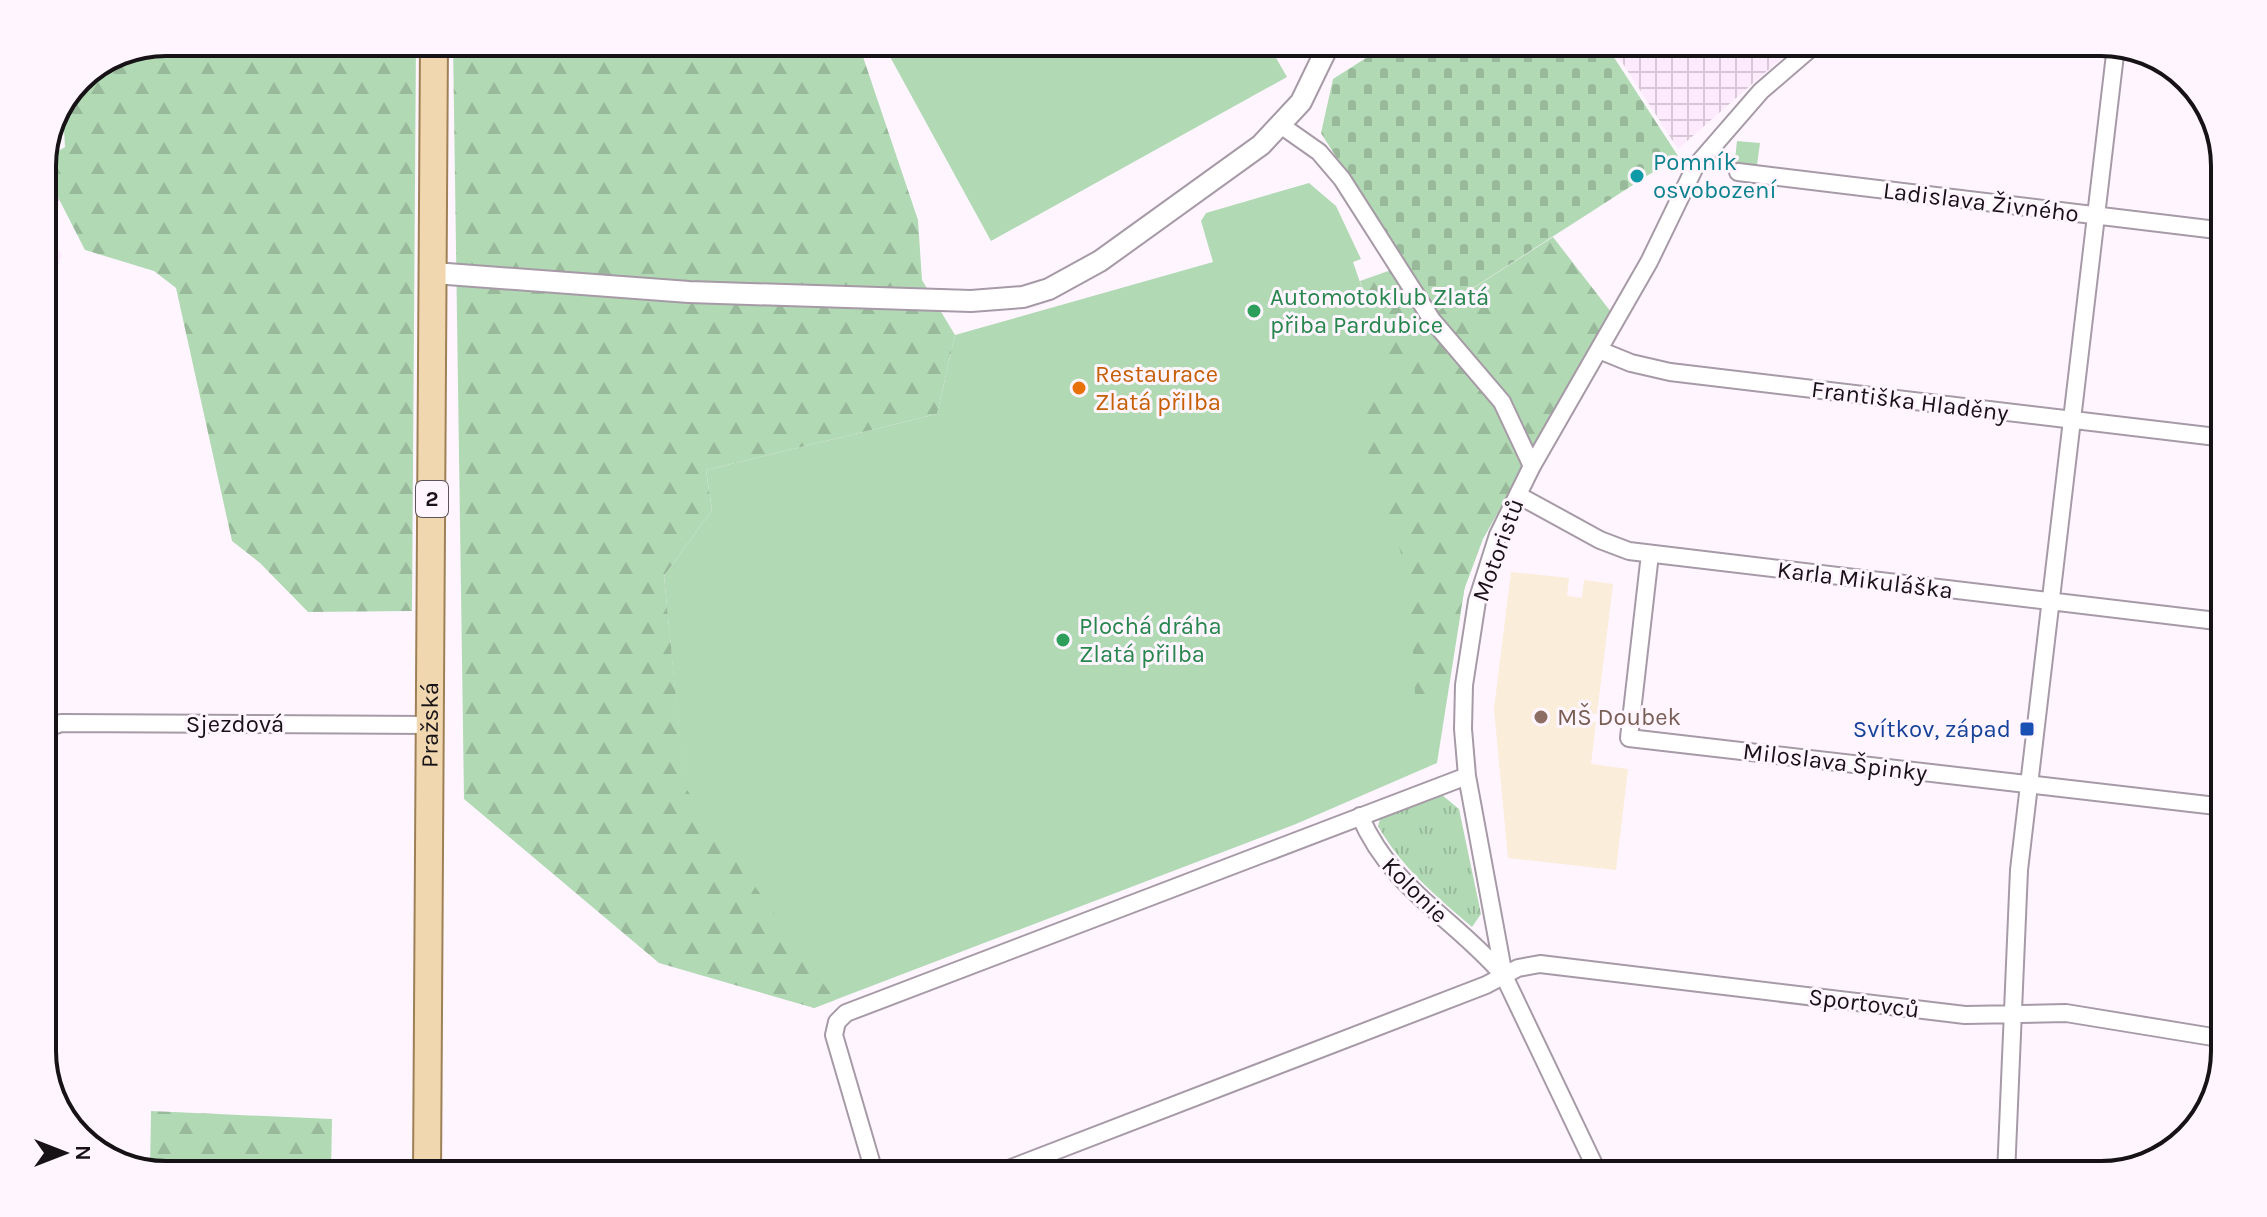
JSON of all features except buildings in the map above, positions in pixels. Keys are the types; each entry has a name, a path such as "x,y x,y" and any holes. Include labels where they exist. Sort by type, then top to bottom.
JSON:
{"main road":[{"name":"2","path":"434,56 434,273"},
{"name":"Pražská","path":"427,1161 434,273"}],"street":[{"path":"434,273 689,292 971,301 1023,297 1061,284 1100,261 1235,167 1282,126 1301,102 1323,56"},
{"name":"Motoristů","path":"1592,1161 1504,976 1467,776 1464,685 1477,601 1498,535 1532,466 1671,221 1695,167 1761,91 1802,56"},
{"path":"2007,1161 2019,870 2115,57"},
{"path":"1282,126 1319,152 1342,179 1432,320 1502,402 1532,466"},
{"name":"Ladislava Živného","path":"1738,172 2211,229"},
{"name":"Františka Hladěny","path":"1599,350 1631,363 1670,372 2211,436"},
{"name":"Karla Mikuláška","path":"1518,495 1616,547 1650,554 2211,620"},
{"name":"Miloslava Špinky","path":"1650,554 1629,738 2211,805"},
{"name":"Sjezdová","path":"56,725 430,725"},
{"path":"871,1161 834,1035 840,1017 1467,776"},
{"name":"Kolonie","path":"1360,816 1377,851 1396,876 1480,949 1504,976"},
{"name":"Sportovců","path":"1504,976 1518,968 1540,964 1953,1014 2066,1013 2211,1037"},
{"path":"1029,1161 1504,976"}],"shaded area":[{"path":"1618,56 1784,56 1678,149"},
{"path":"56,190 60,190 56,233"},
{"path":"56,246 62,255 56,269"},
{"name":"MŠ Doubek","path":"1511,572 1569,578 1567,596 1582,598 1584,580 1613,584 1597,714 1588,713 1587,721 1596,722 1591,764 1628,769 1616,870 1508,858 1494,709"}],"green space":[{"path":"166,56 416,56 412,611 308,612 260,563 232,541 176,288 154,271 85,250 56,193 57,152 65,147 64,127 79,99 94,83 131,62"},
{"path":"453,56 863,56 918,220 922,280 955,335 937,414 706,470 712,510 664,576 685,787 835,1000 814,1008 659,963 464,799"},
{"path":"890,56 1275,56 1287,77 991,241"},
{"path":"1369,56 1613,56 1678,156 1434,313 1321,133 1333,79"},
{"path":"1737,141 1760,143 1755,180 1733,178"},
{"name":"Plochá dráha Zlatá přilba","path":"1309,183 1336,206 1361,259 1353,262 1362,288 1482,478 1437,763 1296,824 814,1008 700,948 664,576 712,510 706,470 937,414 955,335 1213,262 1201,221 1206,213"},
{"path":"1553,237 1611,312 1483,539 1464,590 1447,694 1416,712 1409,578 1357,418 1388,375 1360,281 1391,270 1407,298 1425,319"},
{"path":"1442,795 1459,809 1481,914 1472,927 1409,868 1378,826 1380,819"},
{"path":"151,1111 332,1119 331,1161 150,1159"}],"place":[{"name":"Pomník osvobození","path":"1637,176"},
{"name":"Automotoklub Zlatá přiba Pardubice","path":"1254,311"},
{"name":"Restaurace Zlatá přilba","path":"1079,388"},
{"name":"Plochá dráha Zlatá přilba","path":"1063,640"},
{"name":"MŠ Doubek","path":"1541,717"},
{"name":"Svítkov, západ","path":"2027,729"}]}
